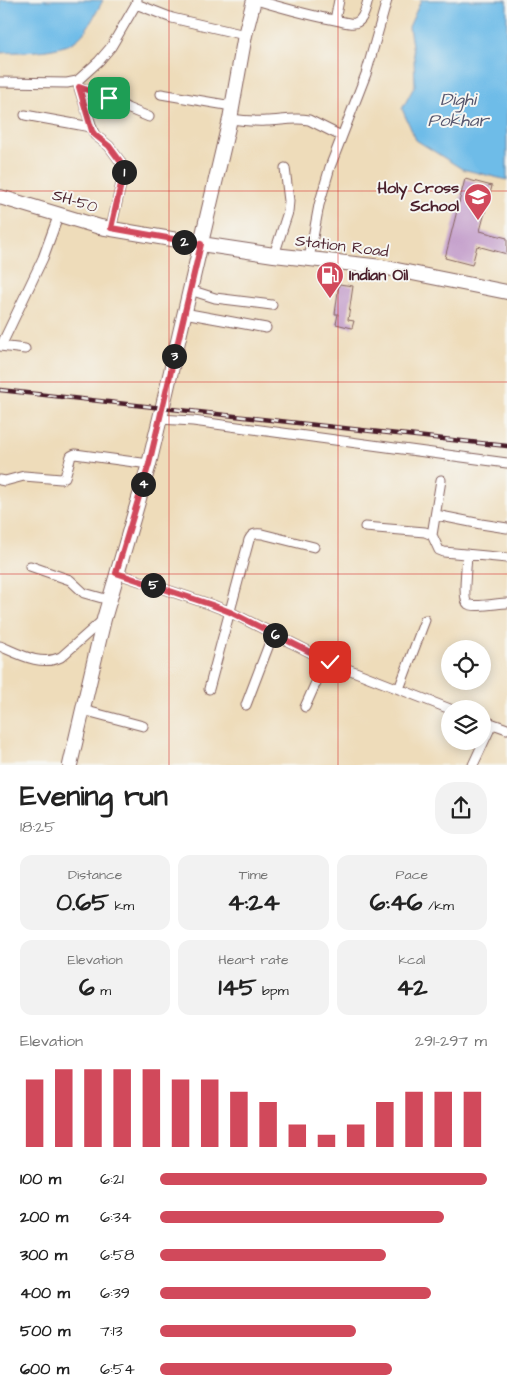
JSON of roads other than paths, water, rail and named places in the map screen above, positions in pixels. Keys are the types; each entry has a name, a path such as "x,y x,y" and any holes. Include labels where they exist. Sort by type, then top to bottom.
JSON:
{"main road":[{"path":"70,765 104,619 149,464 160,419 231,113 245,35 255,0"},
{"name":"SH-50","path":"0,195 58,214 111,228 201,244"},
{"name":"Station Road","path":"201,244 274,255 382,267 507,292"}],"street":[{"path":"255,0 321,18 356,23 364,13 368,0"},
{"path":"335,20 339,0"},
{"path":"309,259 319,205 330,167 366,74 387,0"},
{"path":"78,84 111,47 136,2 172,18 245,35"},
{"path":"0,82 78,84 113,99 127,108 149,116"},
{"path":"78,84 95,135 109,146 120,161 124,171 111,228"},
{"path":"161,94 265,122 296,118 309,120 342,136"},
{"path":"25,115 91,127"},
{"path":"274,255 288,212 289,201 285,168"},
{"path":"25,349 0,346 42,258 58,214"},
{"path":"190,290 215,298 272,305"},
{"path":"184,313 266,328"},
{"path":"160,419 193,421 507,463"},
{"path":"0,480 5,481 24,476 61,479 65,477 71,456 75,454 149,464"},
{"path":"441,480 432,535 439,550 507,558"},
{"path":"436,515 507,528"},
{"path":"365,527 425,532 432,535"},
{"path":"209,689 251,535 256,533 262,534 314,547"},
{"path":"467,554 466,603 477,605 507,602"},
{"path":"30,566 70,580 84,593 109,600"},
{"path":"116,573 230,612 326,660 441,705"},
{"path":"0,646 41,661 54,660 61,657 104,619"},
{"path":"399,689 425,620"},
{"path":"246,705 273,634"},
{"path":"305,707 326,660"},
{"path":"83,710 144,726"},
{"path":"473,765 492,724 507,730"}],"water":[{"path":"0,0 103,0 86,30 72,42 42,51 0,53"},
{"name":"Dighi Pokhar","path":"421,0 507,0 507,180 462,169 416,140 402,109 415,85 414,58 409,27"}],"railway":[{"path":"0,390 507,446"}],"place":[{"name":"Holy Cross School","path":"478,221"},
{"name":"Indian Oil","path":"330,299"}]}
